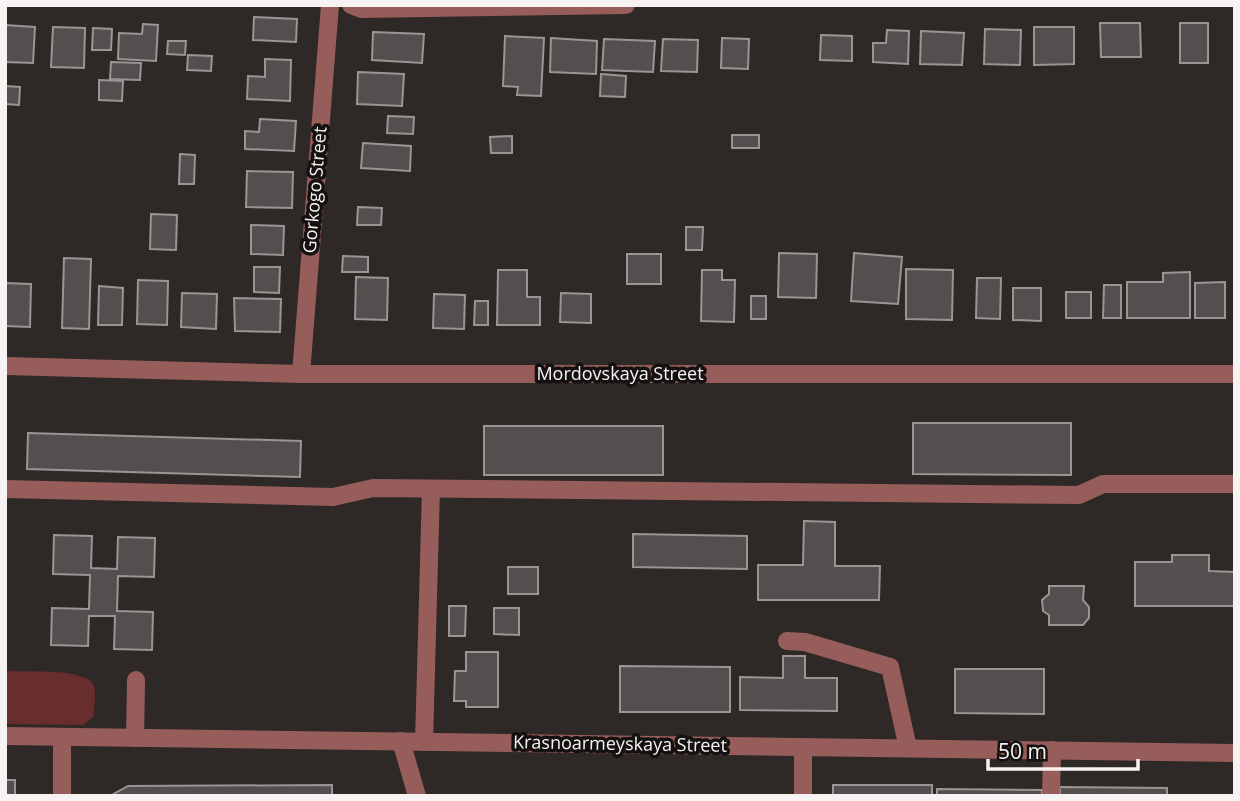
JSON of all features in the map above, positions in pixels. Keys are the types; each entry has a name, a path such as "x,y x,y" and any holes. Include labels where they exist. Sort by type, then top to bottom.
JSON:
{"street":[{"name":"Gorkogo Street","path":"301,374 330,5"},
{"path":"351,5 360,9 626,5"},
{"name":"Mordovskaya Street","path":"5,366 301,374 1235,374"},
{"path":"5,489 333,497 373,488 1079,495 1103,484 1235,484"},
{"path":"424,742 431,489"},
{"path":"787,641 805,642 890,667 908,748"},
{"path":"135,738 136,680"},
{"name":"Krasnoarmeyskaya Street","path":"5,736 1235,753"},
{"path":"62,738 62,796"},
{"path":"401,741 417,796"},
{"path":"803,747 803,796"},
{"path":"1051,796 1052,750"}],"shaded area":[{"path":"5,671 66,673 87,679 93,684 95,692 93,717 83,725 5,724"}],"building":[{"path":"254,17 297,19 296,42 253,40"},
{"path":"1100,23 1140,23 1141,57 1101,57"},
{"path":"1180,23 1208,23 1208,63 1180,63"},
{"path":"143,24 158,25 156,61 118,59 119,33 142,34"},
{"path":"5,25 35,27 33,63 5,62"},
{"path":"53,27 85,28 84,68 51,67"},
{"path":"1034,27 1074,27 1074,64 1034,65"},
{"path":"93,28 112,29 111,50 92,50"},
{"path":"985,29 1021,30 1020,65 984,64"},
{"path":"887,30 909,31 908,64 873,62 873,43 886,43"},
{"path":"921,31 964,33 962,65 920,64"},
{"path":"373,32 424,34 422,63 372,60"},
{"path":"821,35 852,36 852,61 820,60"},
{"path":"505,36 544,38 541,96 517,95 518,87 503,86"},
{"path":"551,38 597,41 596,74 550,72"},
{"path":"722,38 749,39 748,69 721,68"},
{"path":"604,39 655,41 653,72 602,70"},
{"path":"663,39 698,40 697,72 661,71"},
{"path":"168,41 186,41 185,55 167,54"},
{"path":"188,55 212,56 211,71 187,70"},
{"path":"265,59 291,60 290,101 247,99 248,76 265,77"},
{"path":"111,62 141,63 140,80 110,79"},
{"path":"358,72 404,74 402,106 357,104"},
{"path":"601,74 626,76 625,97 600,96"},
{"path":"99,80 123,81 122,101 99,100"},
{"path":"5,86 20,87 19,105 5,104"},
{"path":"388,116 414,117 413,134 387,133"},
{"path":"260,119 296,121 294,151 245,149 245,131 259,132"},
{"path":"732,135 759,135 759,148 732,148"},
{"path":"512,136 512,153 491,153 490,137"},
{"path":"363,143 411,146 410,171 361,168"},
{"path":"180,154 195,155 194,184 179,184"},
{"path":"247,171 293,172 292,208 246,207"},
{"path":"358,207 382,208 381,225 357,225"},
{"path":"151,214 177,215 176,250 150,249"},
{"path":"251,225 284,226 283,255 251,254"},
{"path":"686,227 703,227 702,250 686,250"},
{"path":"779,253 817,254 816,298 778,297"},
{"path":"854,253 902,257 898,304 851,301"},
{"path":"627,254 661,254 661,284 627,284"},
{"path":"343,256 368,257 368,272 342,272"},
{"path":"64,258 91,259 89,329 62,328"},
{"path":"254,267 280,267 279,293 254,292"},
{"path":"906,269 953,270 952,320 906,319"},
{"path":"498,270 527,270 527,297 540,297 540,325 497,325"},
{"path":"702,270 722,270 722,280 735,280 734,322 701,321"},
{"path":"1190,272 1190,318 1127,318 1127,282 1163,282 1163,273"},
{"path":"356,277 388,278 387,320 355,319"},
{"path":"977,278 1001,278 1000,319 976,318"},
{"path":"138,280 168,281 167,325 137,324"},
{"path":"1225,282 1225,318 1195,318 1195,283"},
{"path":"5,283 31,284 30,327 5,326"},
{"path":"1104,285 1121,285 1121,318 1103,318"},
{"path":"99,286 123,288 122,325 98,325"},
{"path":"1013,288 1041,288 1041,321 1013,320"},
{"path":"1066,292 1091,292 1091,318 1066,318"},
{"path":"182,293 217,294 216,329 181,327"},
{"path":"561,293 591,294 591,323 560,322"},
{"path":"434,294 465,295 464,329 433,328"},
{"path":"751,296 766,296 766,319 751,319"},
{"path":"234,298 281,299 280,332 235,331"},
{"path":"475,301 488,301 488,325 474,325"},
{"path":"913,423 1071,423 1071,475 913,474"},
{"path":"484,426 663,426 663,475 484,475"},
{"path":"28,433 301,441 300,477 27,469"},
{"path":"804,521 835,522 835,566 880,566 879,600 758,600 758,565 803,565"},
{"path":"633,534 747,536 747,569 633,567"},
{"path":"54,535 92,536 91,568 117,569 118,537 155,538 154,577 118,576 117,611 153,612 152,650 114,649 115,616 89,616 88,646 51,645 52,608 89,609 90,575 53,574"},
{"path":"1172,555 1209,555 1209,571 1235,572 1235,606 1135,606 1135,562 1172,562"},
{"path":"508,567 538,567 538,594 508,594"},
{"path":"1049,586 1084,586 1083,600 1089,607 1089,618 1083,625 1049,625 1049,615 1043,611 1042,600 1049,594"},
{"path":"449,606 466,606 465,636 449,636"},
{"path":"494,608 519,608 519,635 494,634"},
{"path":"466,652 498,652 498,707 466,707 466,701 454,701 455,671 466,671"},
{"path":"783,656 805,656 805,678 837,678 837,711 740,710 740,677 783,678"},
{"path":"620,666 730,667 730,712 620,712"},
{"path":"955,669 1044,669 1044,714 955,713"},
{"path":"5,780 15,780 15,796 5,796"},
{"path":"332,785 332,796 110,796 128,786"},
{"path":"833,785 932,785 932,796 833,796"},
{"path":"1060,787 1167,788 1167,796 1060,796"},
{"path":"937,789 1042,790 1042,796 937,796"}]}
